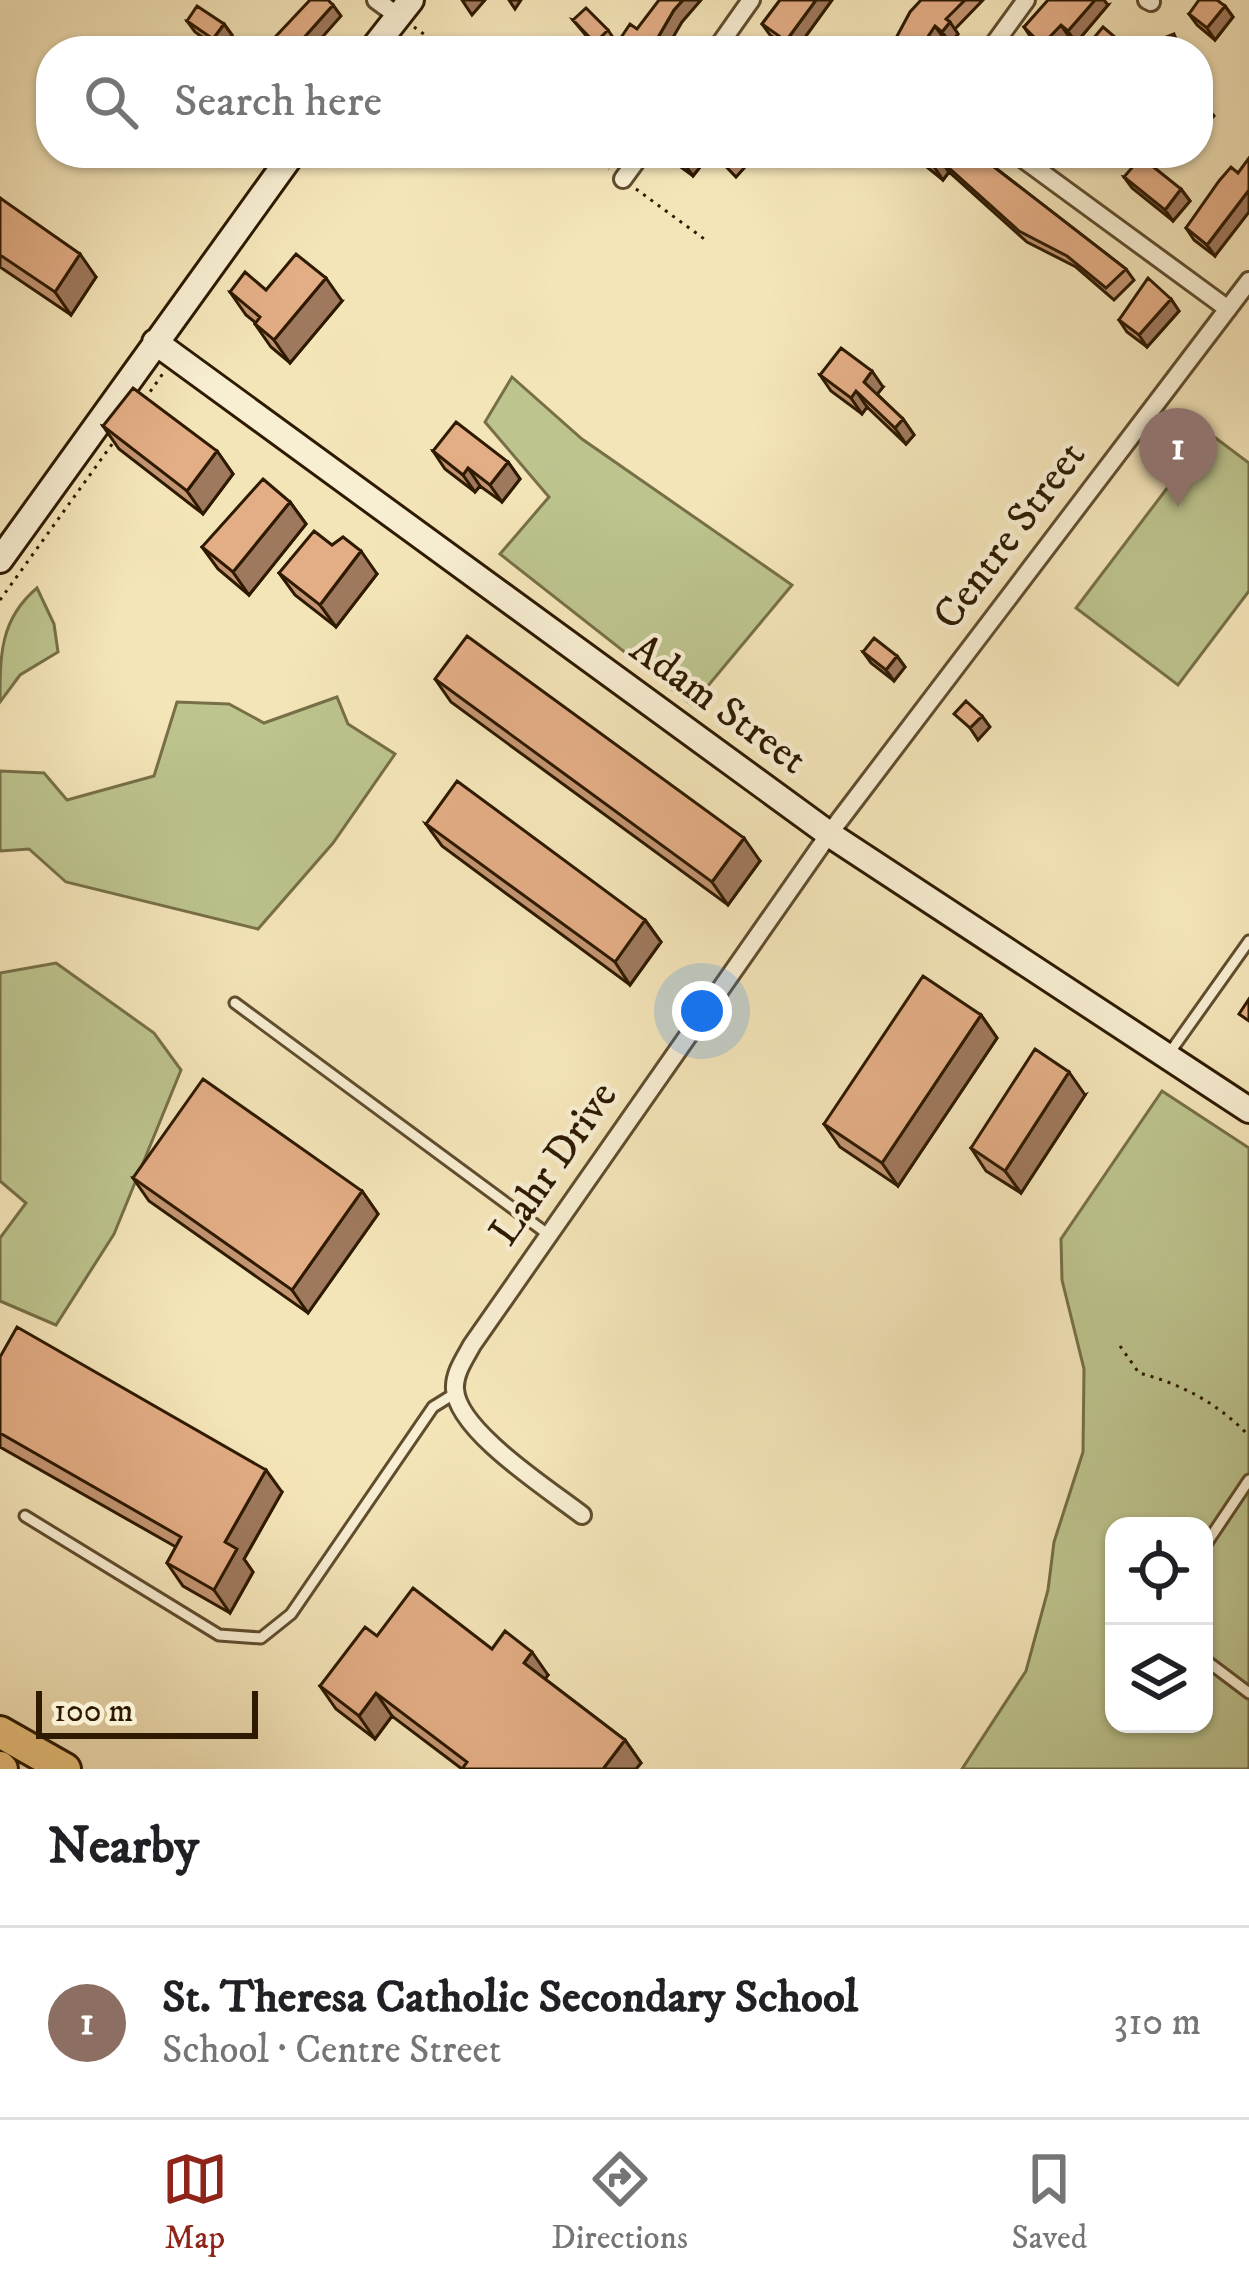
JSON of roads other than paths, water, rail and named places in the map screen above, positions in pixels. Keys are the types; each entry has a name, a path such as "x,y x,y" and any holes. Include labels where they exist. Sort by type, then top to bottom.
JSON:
{"highway":[{"path":"0,1732 65,1769"}],"street":[{"path":"376,0 405,8 383,36"},
{"path":"726,36 751,0"},
{"path":"1000,36 1026,0"},
{"path":"0,560 165,350 282,168"},
{"path":"623,179 631,168"},
{"path":"1035,168 1228,309"},
{"name":"Centre Street","path":"829,834 1249,281"},
{"name":"Adam Street","path":"165,350 829,834 1249,1110"},
{"name":"Lahr Drive","path":"454,1394 455,1378 472,1345 829,834"},
{"path":"454,1394 483,1436 582,1515"}],"lane":[{"path":"1168,1055 1249,940"},
{"path":"235,1003 548,1234"},
{"path":"25,1516 219,1635 261,1638 291,1614 433,1407 454,1394"},
{"path":"1213,1533 1249,1480"},
{"path":"1213,1666 1249,1693"}],"place":[{"name":"St. Theresa Catholic Secondary School","path":"1178,507"}]}
